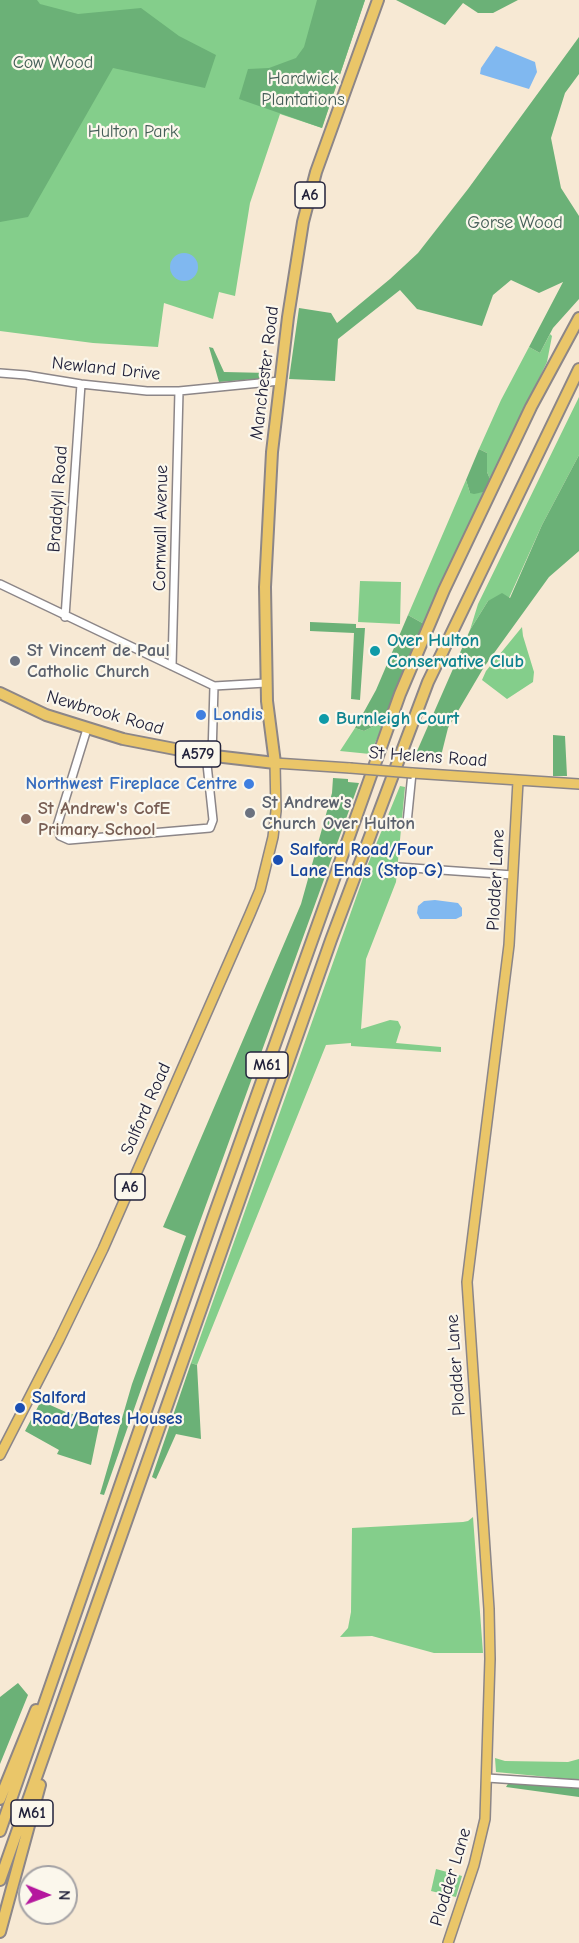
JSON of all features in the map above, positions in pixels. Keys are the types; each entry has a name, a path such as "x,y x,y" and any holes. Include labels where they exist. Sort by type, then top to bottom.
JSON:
{"highway":[{"name":"Manchester Road","path":"275,763 269,726 266,683 264,617 267,530 280,381 296,259 316,172 378,0"},
{"name":"M61","path":"0,1831 237,1151 400,694 444,590 531,406 579,318"},
{"name":"M61","path":"0,1880 331,940 428,682 579,369"},
{"name":"Newbrook Road","path":"0,693 29,708 87,729 149,745 275,763"},
{"name":"M61","path":"0,1799 75,1618"},
{"name":"M61","path":"0,1932 65,1695"}],"main road":[{"name":"St Helens Road","path":"275,763 414,775 579,784"},
{"name":"Salford Road","path":"0,1455 103,1249 260,890 272,842 276,811 275,763"},
{"name":"Plodder Lane","path":"448,1943 482,1839 485,1819 490,1659 489,1609 467,1282 504,992 518,781"}],"street":[{"name":"Newland Drive","path":"0,373 136,391 179,391 280,381"},
{"name":"Braddyll Road","path":"66,617 81,384"},
{"name":"Cornwall Avenue","path":"172,666 179,391"},
{"path":"0,584 214,686 266,683"},
{"path":"87,729 57,825 60,836 69,840 210,828 213,820 209,755 214,686"},
{"path":"407,824 414,775"},
{"path":"398,867 513,875"},
{"path":"487,1778 579,1784"}],"green space":[{"name":"Hulton Park","path":"0,0 365,0 322,128 280,114 250,203 235,296 219,292 213,319 164,303 158,347 93,343 0,331"},
{"name":"Cow Wood","path":"0,0 37,0 40,4 78,14 141,8 179,36 216,55 205,88 113,68 28,217 0,222"},
{"name":"Hardwick Plantations","path":"317,0 365,0 322,128 239,99 248,69 269,68 296,58 304,47"},
{"path":"396,0 518,0 493,13 478,13 463,3 445,25"},
{"name":"Gorse Wood","path":"579,37 579,74 565,93 551,138 561,188 579,216 579,299 553,328 540,353 529,347 563,282 539,293 511,280 493,295 482,326 417,309 400,290 338,339 335,381 289,379 299,308 331,313 337,323 418,253 468,189"},
{"path":"550,334 552,336 547,362 490,479 487,472 487,453 479,449 501,400 529,347 540,353"},
{"path":"209,347 213,348 224,372 269,373 268,378 219,382"},
{"path":"579,397 579,455 542,525 509,598 488,601 470,630 478,604"},
{"path":"479,449 487,453 487,472 490,479 484,492 474,494 470,493 466,480"},
{"path":"579,455 579,551 549,577 484,667 448,728 440,760 414,758 470,630 488,601 502,593 510,598 542,525"},
{"path":"466,480 470,493 484,492 424,624 408,615"},
{"path":"360,581 401,582 400,624 358,622"},
{"path":"408,615 424,624 385,721 364,731 355,728 376,690"},
{"path":"310,622 356,624 356,628 365,628 360,700 351,699 354,633 310,631"},
{"path":"522,627 534,672 533,682 507,699 482,680 486,671"},
{"path":"385,721 370,754 340,751 355,728 364,731"},
{"path":"553,735 565,736 567,776 553,776"},
{"path":"333,778 348,779 348,782 359,783 194,1238 104,1495 100,1494 132,1384 186,1236 163,1227 301,904 332,793"},
{"path":"400,786 405,787 396,882 366,959 361,1029 390,1020 398,1021 401,1027 396,1043 441,1047 441,1052 351,1046 351,1043 326,1045 197,1365 191,1363 368,864"},
{"path":"191,1363 197,1365 201,1439 176,1434 156,1479 152,1477"},
{"path":"41,1401 68,1413 100,1421 91,1465 57,1454 59,1450 25,1431"},
{"path":"473,1517 483,1653 434,1653 372,1636 340,1637 348,1628 351,1612 352,1528 463,1522"},
{"path":"18,1683 28,1695 0,1764 0,1697"},
{"path":"495,1758 505,1761 568,1762 579,1759 579,1780 496,1772"},
{"path":"509,1782 579,1788 579,1797 506,1787"},
{"path":"436,1869 462,1876 456,1897 431,1891"}],"water":[{"path":"496,46 535,62 537,72 529,89 480,74 481,68"},
{"path":"184,253 194,257 198,267 194,277 184,281 174,277 170,267 174,257"},
{"path":"424,901 458,903 462,908 462,916 456,919 420,919 417,913 418,906"}],"place":[{"name":"Over Hulton Conservative Club","path":"375,651"},
{"name":"St Vincent de Paul Catholic Church","path":"15,661"},
{"name":"Londis","path":"201,715"},
{"name":"Burnleigh Court","path":"324,719"},
{"name":"Northwest Fireplace Centre","path":"249,784"},
{"name":"St Andrew's Church Over Hulton","path":"250,813"},
{"name":"St Andrew's CofE Primary School","path":"26,819"},
{"name":"Salford Road/Four Lane Ends (Stop G)","path":"278,860"},
{"name":"Salford Road/Bates Houses","path":"20,1408"}]}
